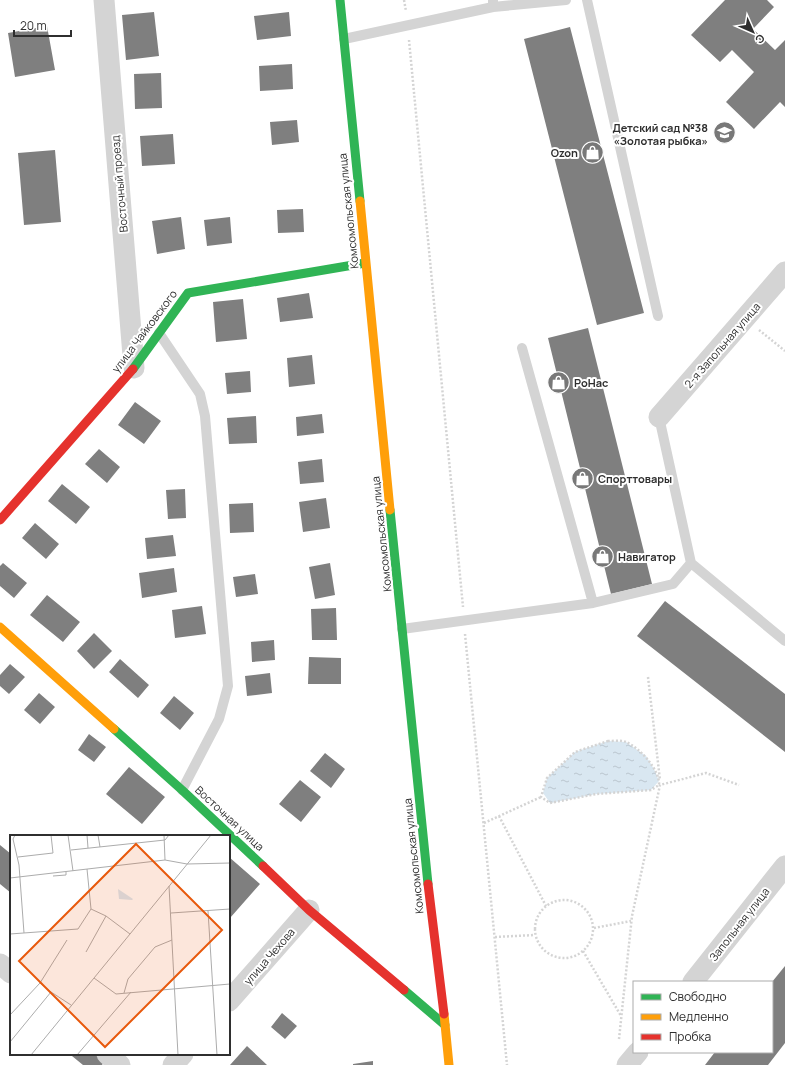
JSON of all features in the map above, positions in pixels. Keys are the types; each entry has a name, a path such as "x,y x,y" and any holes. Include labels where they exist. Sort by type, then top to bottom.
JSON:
{"street":[{"name":"Восточный проезд","path":"104,0 134,368"},
{"name":"Комсомольская улица","path":"340,0 427,879 449,1065"},
{"name":"улица Чайковского","path":"0,520 134,368 188,293 366,263"},
{"name":"2-я Запольная улица","path":"659,417 785,272"},
{"name":"Восточная улица","path":"0,627 182,790 230,835"},
{"name":"Восточная улица","path":"230,835 309,910 445,1025"},
{"name":"Запольная улица","path":"694,981 785,866"},
{"name":"улица Чехова","path":"230,1001 309,910"},
{"path":"0,964 10,972"},
{"path":"627,1065 637,1053"},
{"path":"108,1055 120,1065"},
{"path":"173,1065 182,1055"}],"lane":[{"path":"344,39 493,3 566,0"},
{"path":"588,0 658,316"},
{"path":"159,333 200,394 205,416 228,686 219,719 182,790"},
{"path":"522,348 593,603"},
{"path":"659,417 691,563 785,641"},
{"path":"402,629 593,603 673,584 691,563"}],"path":[{"path":"404,0 495,937 506,1065"},
{"path":"746,317 785,351"},
{"path":"619,1039 631,921 660,785 648,677"},
{"path":"484,823 541,797 547,778 575,752 608,741 626,742 646,756 654,769 659,782 659,785 651,790 596,794 550,803 541,797"},
{"path":"660,785 706,773 739,785"},
{"path":"499,816 546,906"},
{"path":"566,899 577,902 586,908 592,917 594,928 592,939 587,948 578,955 568,958 557,958 547,953 540,945 535,935 535,924 538,914 555,900 566,899"},
{"path":"594,928 631,921"},
{"path":"495,937 535,935"},
{"path":"583,951 621,1017"}],"water":[{"path":"608,741 626,742 646,756 659,781 651,790 596,794 550,803 543,793 547,778 575,752"}],"building":[{"path":"725,0 767,0 774,7 753,29 775,50 785,40 785,107 780,102 754,129 726,102 754,72 732,50 720,62 691,35"},
{"path":"154,12 159,56 126,60 122,15"},
{"path":"289,12 291,36 257,40 254,16"},
{"path":"47,26 55,70 15,77 8,33"},
{"path":"570,27 644,313 597,325 524,39"},
{"path":"292,64 293,89 260,91 259,66"},
{"path":"161,73 162,108 135,109 134,74"},
{"path":"297,120 299,142 272,145 270,122"},
{"path":"173,134 175,164 142,166 140,136"},
{"path":"55,150 61,222 24,225 18,153"},
{"path":"303,209 304,232 278,233 277,210"},
{"path":"181,217 185,249 157,254 152,221"},
{"path":"230,217 232,243 207,246 204,220"},
{"path":"309,293 313,318 280,322 277,298"},
{"path":"243,299 247,339 216,342 213,302"},
{"path":"588,328 652,584 611,594 548,338"},
{"path":"312,355 315,384 289,387 287,358"},
{"path":"250,371 251,392 227,394 225,373"},
{"path":"135,402 161,421 144,444 118,425"},
{"path":"322,414 324,433 297,436 296,417"},
{"path":"256,416 257,443 229,444 227,418"},
{"path":"99,449 120,467 107,483 85,464"},
{"path":"322,459 324,482 300,484 298,462"},
{"path":"62,484 90,507 76,524 48,501"},
{"path":"185,489 186,518 168,519 166,490"},
{"path":"326,498 330,528 303,532 299,502"},
{"path":"253,503 254,532 230,533 229,504"},
{"path":"35,523 59,544 46,559 22,538"},
{"path":"173,535 176,556 147,559 145,538"},
{"path":"3,563 27,583 14,598 0,586 0,566"},
{"path":"330,563 335,595 315,599 309,567"},
{"path":"174,568 177,592 142,598 139,573"},
{"path":"255,574 258,594 236,597 233,577"},
{"path":"47,595 80,622 63,642 30,615"},
{"path":"665,601 785,694 785,752 637,636"},
{"path":"202,606 206,634 175,638 172,610"},
{"path":"336,608 337,640 312,640 311,609"},
{"path":"94,633 112,651 94,669 77,651"},
{"path":"274,640 275,660 252,662 251,642"},
{"path":"309,657 341,658 341,684 308,684"},
{"path":"120,659 149,685 138,698 109,672"},
{"path":"10,664 25,677 9,694 0,686 0,675"},
{"path":"270,673 272,693 247,696 245,676"},
{"path":"39,693 55,707 40,724 24,710"},
{"path":"174,696 194,713 180,730 160,713"},
{"path":"89,734 106,747 94,762 78,750"},
{"path":"325,753 345,769 331,788 310,771"},
{"path":"129,767 165,797 142,824 106,794"},
{"path":"300,780 321,797 301,822 279,804"},
{"path":"0,845 10,853 10,892 0,884"},
{"path":"230,858 260,884 230,918"},
{"path":"785,966 785,1043 768,1065 705,1065 714,1053 773,1053 773,981"},
{"path":"282,1013 297,1026 285,1039 271,1027"},
{"path":"247,1046 267,1065 230,1065"},
{"path":"95,1055 104,1062 102,1065 83,1065 72,1056"},
{"path":"373,1061 373,1065 353,1065 353,1064"}],"traffic: fast":[{"path":"340,0 360,201"},
{"path":"133,369 188,293 365,263"},
{"path":"390,510 428,884"},
{"path":"114,729 230,835"},
{"path":"230,835 263,866"},
{"path":"404,990 445,1025"}],"traffic: slow":[{"path":"360,201 390,510"},
{"path":"0,627 114,729"},
{"path":"444,1014 449,1065"}],"traffic: jam":[{"path":"0,520 133,369"},
{"path":"263,866 309,910 404,990"},
{"path":"428,884 444,1014"}],"place":[{"name":"Детский сад №38 «Золотая рыбка»","path":"724,133"},
{"name":"Ozon","path":"593,152"},
{"name":"РоНас","path":"559,382"},
{"name":"Спорттовары","path":"582,478"},
{"name":"Навигатор","path":"602,556"}]}
